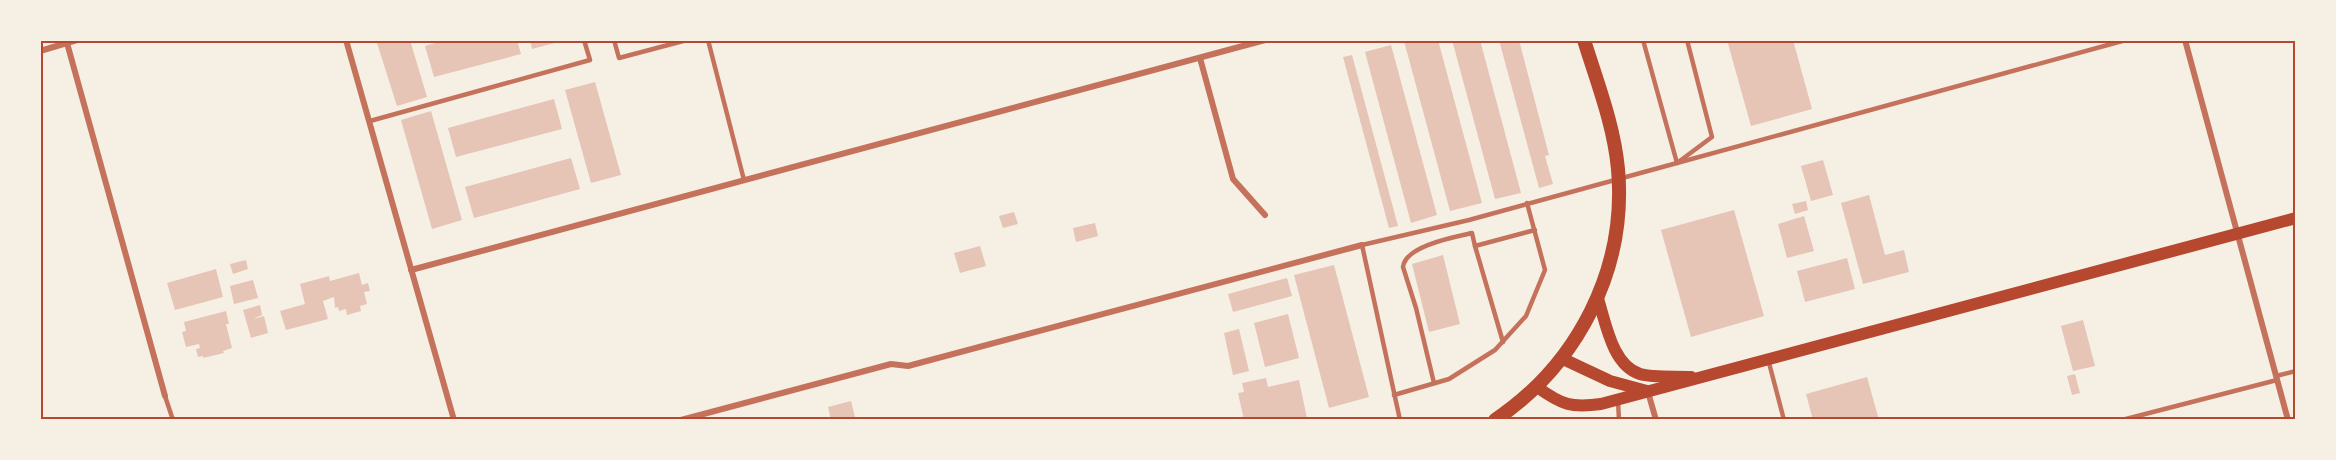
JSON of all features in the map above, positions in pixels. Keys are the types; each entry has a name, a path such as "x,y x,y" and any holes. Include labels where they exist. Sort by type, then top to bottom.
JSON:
{"main road":[{"path":"1496,420 1537,387 1578,336 1598,299 1609,268 1616,237 1618,178 1610,126 1584,40"},
{"path":"1537,387 1555,400 1578,407 1617,400 2295,218"},
{"path":"1598,299 1614,348 1623,363 1639,374 1701,378"},
{"path":"1561,358 1610,381 1648,392"}],"street":[{"path":"40,51 77,40"},
{"path":"346,40 454,420"},
{"path":"411,270 1265,40"},
{"path":"2185,40 2288,420"},
{"path":"67,43 165,396"},
{"path":"1200,58 1233,179 1265,215"},
{"path":"681,420 891,364 908,366 1362,245"},
{"path":"1648,392 1656,420"}],"lane":[{"path":"370,121 590,60 584,40"},
{"path":"614,40 619,58 687,40"},
{"path":"708,40 744,180"},
{"path":"1643,40 1677,163"},
{"path":"1677,163 1712,137 1687,40"},
{"path":"1401,420 1362,245 1677,163 2126,40"},
{"path":"1394,395 1449,379 1496,350 1526,316 1545,270 1527,203"},
{"path":"1475,246 1534,230"},
{"path":"1434,383 1416,308 1403,267 1403,261 1408,255 1423,247 1472,233 1503,342"},
{"path":"1768,359 1784,420"},
{"path":"2122,420 2295,371"},
{"path":"165,396 172,420"},
{"path":"1617,400 1619,420"}],"building":[{"path":"376,40 410,40 427,97 397,106"},
{"path":"445,40 517,40 521,54 434,77 425,46"},
{"path":"530,40 562,40 562,41 532,49"},
{"path":"1438,40 1482,203 1450,211 1404,41"},
{"path":"1452,40 1480,40 1521,193 1495,199"},
{"path":"1499,40 1519,40 1549,155 1545,156 1553,184 1539,188"},
{"path":"1727,40 1793,40 1812,109 1751,126"},
{"path":"1391,45 1437,215 1411,223 1365,52"},
{"path":"1352,55 1398,226 1389,228 1343,57"},
{"path":"595,82 621,175 591,183 565,90"},
{"path":"554,99 562,129 456,157 448,128"},
{"path":"431,111 462,220 432,229 401,120"},
{"path":"571,158 580,189 474,218 465,187"},
{"path":"1823,160 1833,195 1811,201 1801,166"},
{"path":"1869,195 1885,255 1904,250 1909,272 1863,284 1841,203"},
{"path":"1806,201 1808,210 1795,214 1792,204"},
{"path":"1734,210 1764,316 1691,337 1661,230"},
{"path":"1014,212 1018,224 1003,228 999,216"},
{"path":"1804,216 1814,251 1787,258 1778,224"},
{"path":"1095,223 1098,236 1076,242 1073,228"},
{"path":"980,246 986,266 960,273 954,253"},
{"path":"1443,255 1460,324 1429,332 1412,264"},
{"path":"1847,258 1855,289 1805,302 1797,271"},
{"path":"246,260 248,269 233,274 230,264"},
{"path":"1334,265 1369,397 1329,408 1294,275"},
{"path":"216,269 223,297 175,310 167,283"},
{"path":"359,273 362,285 368,283 370,291 364,292 367,304 360,306 361,311 347,315 346,309 339,311 338,307 335,308 334,297 323,301 328,319 286,330 280,311 305,304 300,284 329,276 330,281"},
{"path":"1287,278 1292,296 1233,312 1228,294"},
{"path":"253,280 258,298 234,304 230,286"},
{"path":"260,305 262,315 253,319 264,316 268,333 251,338 243,310"},
{"path":"226,311 229,324 226,324 232,348 223,351 224,353 198,357 196,349 200,348 199,344 186,347 182,332 186,331 184,322"},
{"path":"1288,314 1299,358 1265,367 1254,323"},
{"path":"2083,320 2095,366 2073,371 2061,326"},
{"path":"1239,329 1249,371 1233,375 1224,333"},
{"path":"2075,374 2080,393 2072,395 2067,376"},
{"path":"1867,377 1879,420 1813,420 1806,394"},
{"path":"1266,378 1268,387 1299,380 1307,418 1244,420 1238,393 1244,392 1242,383"},
{"path":"851,401 855,417 831,420 828,407"}]}
